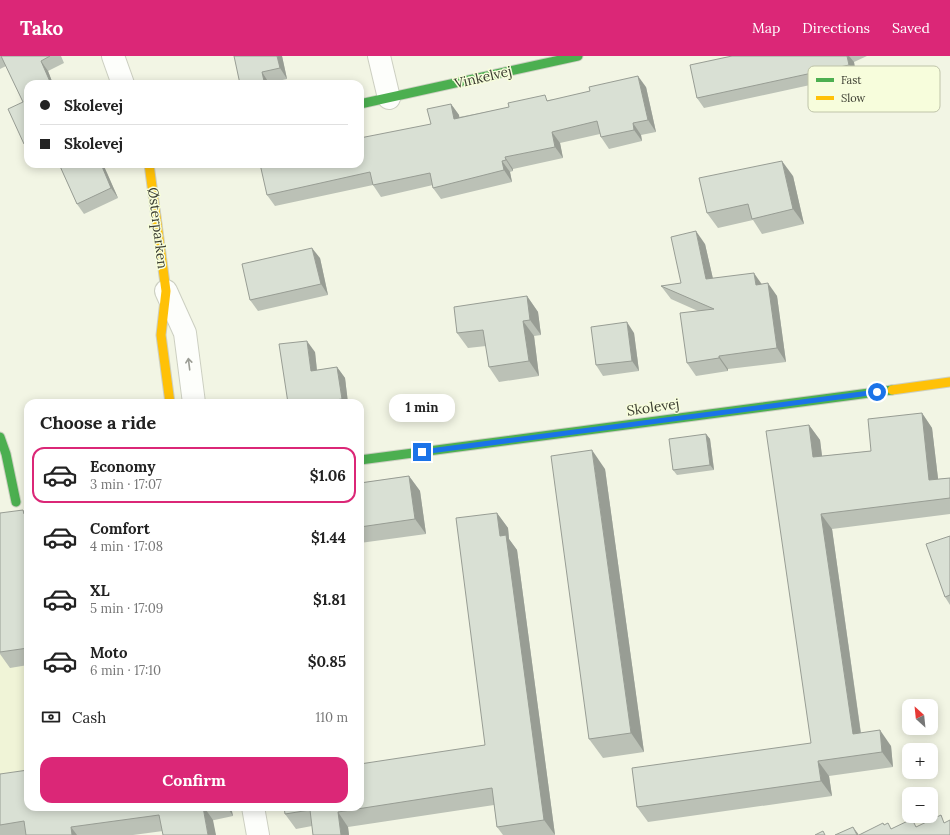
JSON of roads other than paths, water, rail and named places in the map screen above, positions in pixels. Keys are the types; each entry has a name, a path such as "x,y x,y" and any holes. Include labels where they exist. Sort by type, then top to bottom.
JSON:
{"street":[{"path":"113,56 122,80"},
{"path":"379,56 389,98"},
{"name":"Vinkelvej","path":"364,103 578,56"},
{"name":"Østerparken","path":"150,168 166,291 161,335 169,399"},
{"name":"Østerparken","path":"166,291 185,333 193,399"},
{"name":"Skolevej","path":"364,459 950,382"},
{"path":"0,437 6,454 16,502"},
{"path":"5,504 24,501"},
{"path":"254,811 258,835"}]}
